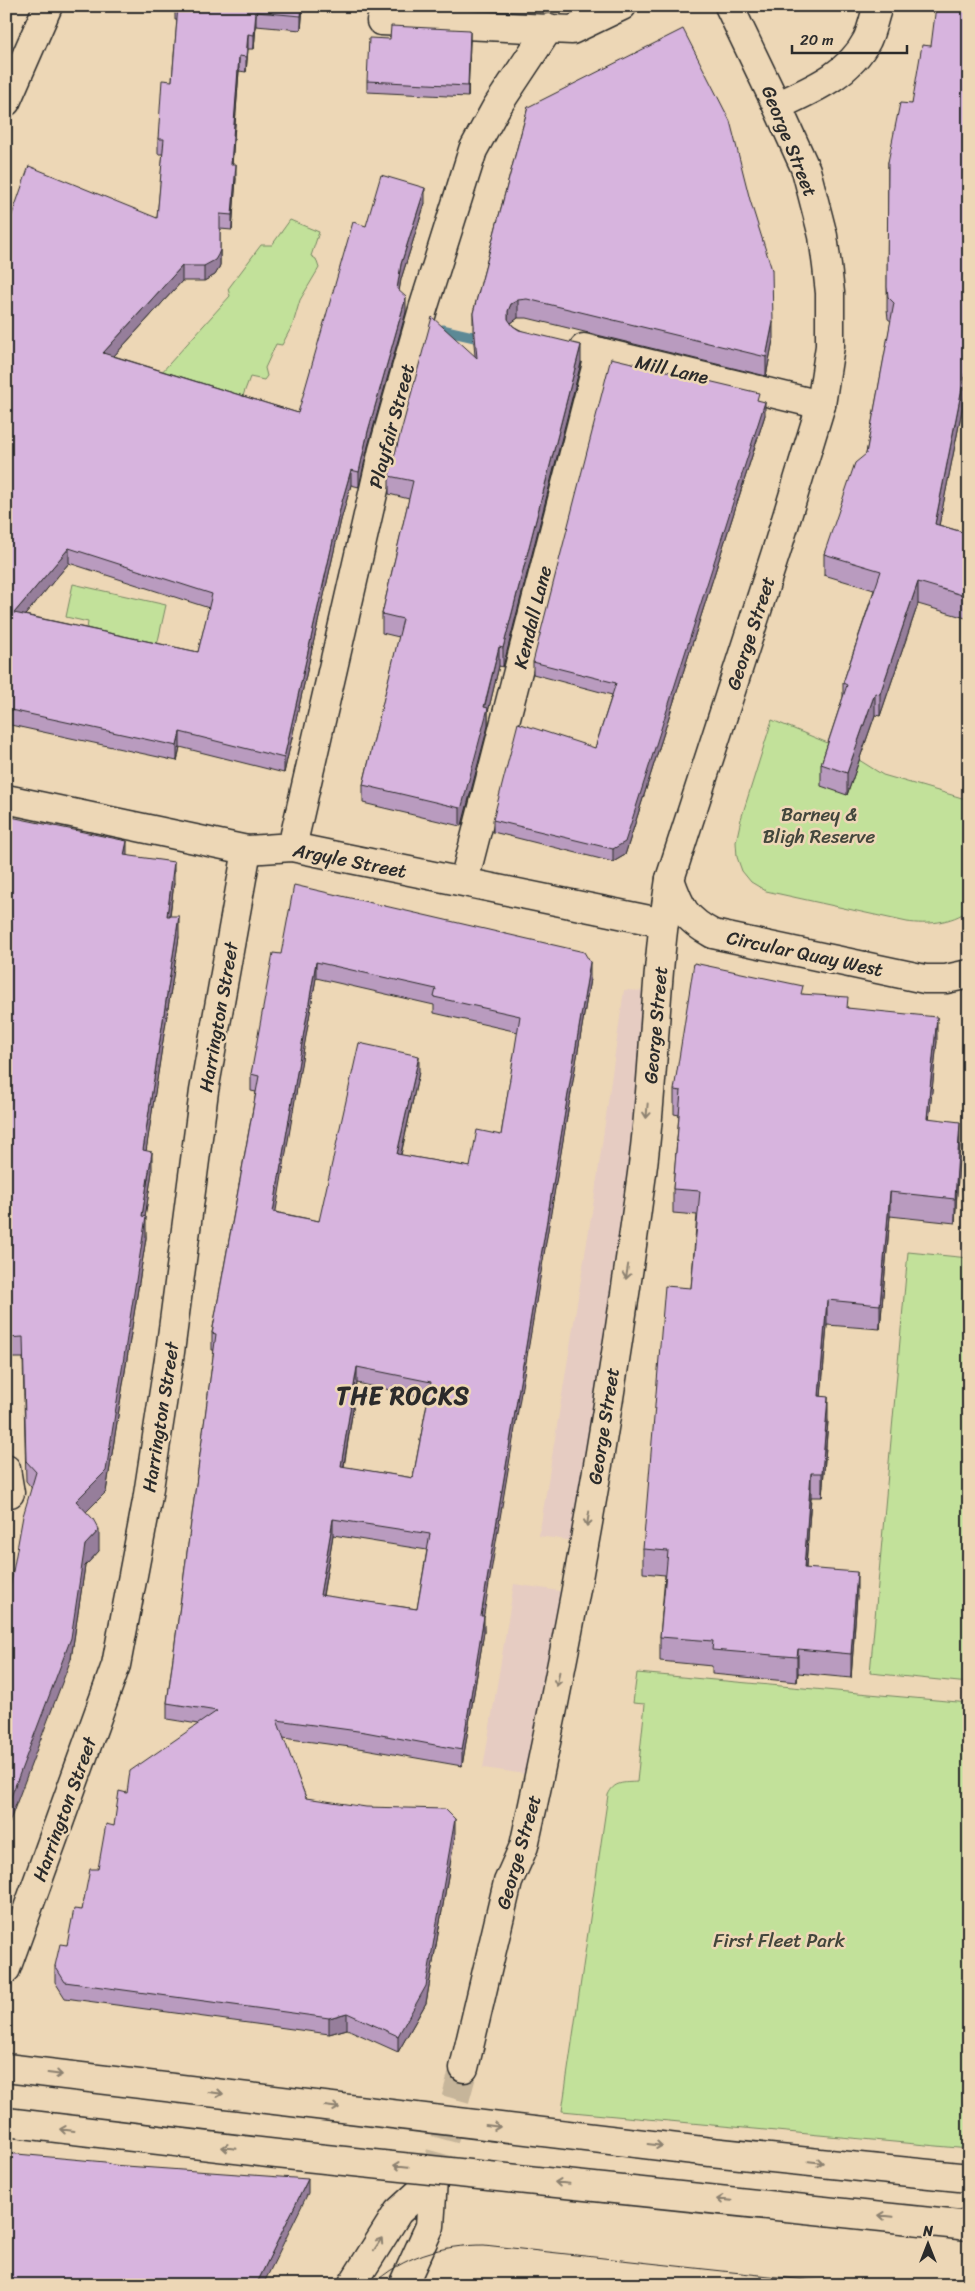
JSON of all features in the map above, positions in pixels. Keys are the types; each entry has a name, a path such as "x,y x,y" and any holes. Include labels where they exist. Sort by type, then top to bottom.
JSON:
{"main road":[{"path":"6,102 48,6"},
{"path":"381,21 572,30 580,28 622,6"},
{"name":"George Street","path":"464,2068 508,1882 524,1846 578,1578 642,1170 664,923 670,879 777,549 821,405 830,346 830,293 823,236 806,170 778,106 729,6"},
{"path":"778,106 822,85 850,64 867,40 878,6"},
{"name":"Playfair Street","path":"292,847 383,450 423,309 473,150 496,108 549,28"},
{"name":"Mill Lane","path":"562,343 821,405"},
{"name":"Kendall Lane","path":"464,882 600,352"},
{"name":"Argyle Street","path":"6,799 247,850 292,847 664,923"},
{"name":"Harrington Street","path":"6,1969 116,1665 147,1501 170,1352 204,1091 247,850"},
{"name":"Circular Quay West","path":"670,879 676,896 689,919 713,934 925,979 946,979 969,974"},
{"path":"6,2068 711,2152 969,2178"},
{"path":"6,2122 277,2154 969,2226"},
{"path":"352,2285 398,2212 433,2180 430,2226 403,2285"}],"shaded area":[{"path":"624,990 648,991 626,1198 574,1541 539,1536 595,1193"},
{"path":"514,1584 566,1592 526,1774 483,1768"}],"green space":[{"path":"290,220 319,232 311,256 316,259 319,268 300,300 293,324 282,345 276,344 265,368 267,376 264,380 250,377 238,409 152,383 230,296 228,289 261,245 272,245"},
{"path":"73,584 166,605 156,650 86,635 88,622 66,617"},
{"name":"Barney & Bligh Reserve","path":"772,720 840,748 883,775 969,800 969,910 955,918 939,922 907,922 766,891 751,882 742,871 737,857 736,842 741,819"},
{"path":"908,1252 969,1258 969,1683 870,1673"},
{"name":"First Fleet Park","path":"637,1673 969,1703 969,2149 562,2111 608,1795 610,1790 616,1785 637,1782 645,1704 633,1703"}],"building":[{"path":"178,6 302,6 301,16 256,12 254,35 248,34 246,57 239,56 231,164 236,164 232,215 220,214 220,250 218,255 215,260 204,266 182,266 103,353 298,413 353,222 366,226 381,175 425,188 401,264 397,289 406,297 368,431 359,472 351,470 341,505 284,758 180,732 177,746 6,709 6,232 29,166 157,218 164,139 158,139 162,80 172,81","holes":["69,548 212,594 198,652 14,613"]},
{"path":"936,6 969,6 969,374 965,373 935,524 969,534 969,597 918,582 880,694 875,693 847,773 821,764 847,685 843,683 881,571 824,554 855,463 866,454 894,303 888,297 887,287 888,162 900,103 912,104 922,45 931,46"},
{"path":"391,26 470,30 468,86 367,81 369,38 390,39"},
{"path":"683,29 730,121 750,200 772,270 773,322 766,357 527,299 518,300 511,304 508,311 508,319 519,330 581,345 503,648 499,647 484,707 488,708 462,806 460,808 363,785 403,619 382,614 413,481 389,476 432,317 477,358 473,313 528,107"},
{"path":"611,358 759,393 757,400 765,402 625,842 613,849 493,820 518,723 595,748 616,683 533,662"},
{"path":"6,816 127,841 124,855 174,862 167,916 179,916 143,1150 152,1152 142,1216 146,1217 106,1471 76,1501 93,1519 99,1530 85,1545 71,1638 6,1810 6,1610 23,1516 36,1472 26,1461 23,1337 6,1338"},
{"path":"294,885 584,952 590,962 481,1616 484,1616 462,1750 365,1732 277,1720 306,1798 366,1807 445,1809 455,1819 426,1986 398,2036 347,2013 329,2018 65,1982 55,1966 60,1944 67,1945 74,1909 82,1910 90,1869 98,1869 106,1824 114,1826 119,1791 127,1793 130,1771 217,1711 167,1703 216,1334 212,1333 259,1076 251,1074 273,953 281,954","holes":["316,962 436,989 434,997 520,1016 501,1135 477,1130 470,1167 397,1154 419,1056 359,1043 319,1221 273,1212","357,1367 431,1382 413,1478 341,1466","333,1519 430,1534 417,1609 320,1595"]},
{"path":"694,963 803,986 801,994 848,997 847,1008 937,1017 927,1118 960,1122 955,1199 890,1192 880,1305 827,1300 819,1396 828,1397 822,1473 811,1473 804,1568 857,1572 851,1654 798,1649 797,1657 712,1650 713,1641 660,1637 668,1551 643,1549 665,1286 691,1288 700,1191 673,1189 681,1091 674,1090"},
{"path":"6,2153 105,2162 112,2165 308,2179 256,2285 6,2285"}],"waterway":[{"path":"443,330 478,338"}],"tunnel":[{"path":"433,2180 464,2068"}],"tram line":[{"path":"372,2285 397,2267 424,2254 453,2247 484,2245 851,2285"}],"district":[{"name":"THE ROCKS","path":"403,1396"}]}
